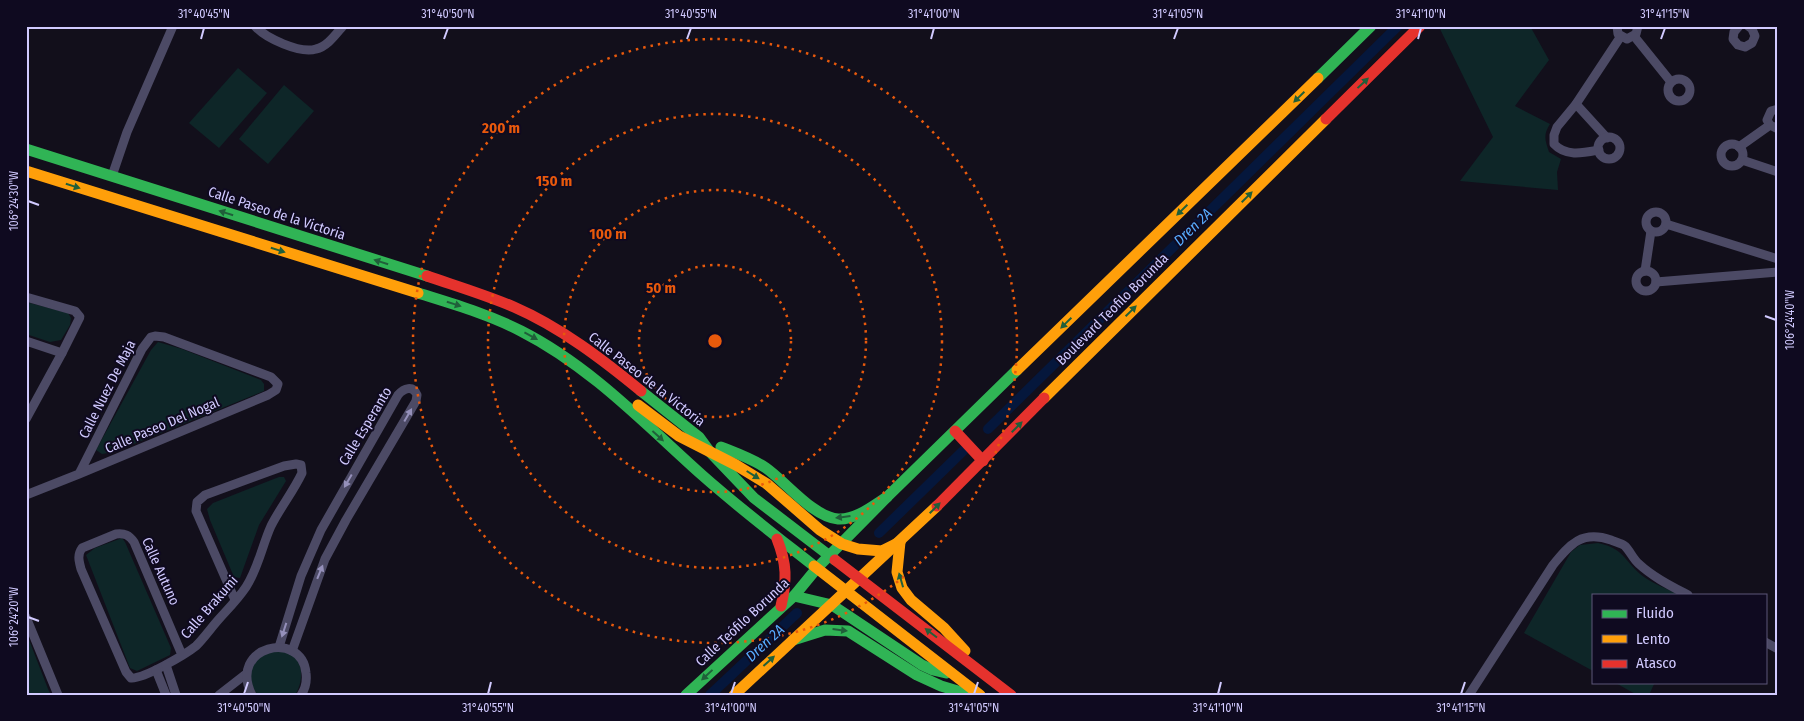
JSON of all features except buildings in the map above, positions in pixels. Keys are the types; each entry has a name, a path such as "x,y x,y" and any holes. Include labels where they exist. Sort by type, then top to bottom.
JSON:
{"main road":[{"name":"Boulevard Teofilo Borunda","path":"817,568 886,497 1371,26"},
{"name":"Boulevard Teofilo Borunda","path":"846,592 983,461 1079,362 1420,26"},
{"name":"Calle Paseo de la Victoria","path":"26,149 428,276 514,307 552,327 602,359 699,437 710,452 754,498 1011,695"},
{"path":"26,171 474,310 505,322 544,343 597,381 776,538 980,695"},
{"path":"382,282 388,279 420,284 428,276"},
{"path":"597,381 627,396 679,436 736,465 767,484 820,530 842,544 858,549 882,550 900,542"},
{"path":"955,431 983,461"},
{"path":"699,437 767,469 818,511 830,518 850,517 859,514 886,497"},
{"path":"776,538 786,560 786,584 781,606"},
{"path":"900,542 897,560 899,580 905,592 917,606 956,640 978,668"},
{"name":"Calle Teófilo Borunda","path":"686,695 794,596 817,568"},
{"path":"734,695 846,592"},
{"path":"794,596 832,606 843,611 922,665 933,670 974,681 992,695"},
{"path":"793,640 825,630 848,631 917,675 941,686 971,695"}],"street":[{"path":"112,176 127,132 173,26"},
{"path":"255,26 270,38 306,50 317,50 326,44 343,26"},
{"path":"1617,26 1620,36 1627,39 1634,36 1638,31 1638,26"},
{"path":"1736,27 1733,36 1735,43 1738,46 1745,47 1749,46 1754,40 1755,36 1752,27"},
{"path":"1599,150 1581,153 1559,149 1554,144 1554,135 1557,126 1576,104 1620,36"},
{"path":"1634,36 1671,82"},
{"path":"1576,104 1607,138"},
{"path":"1739,146 1774,127 1768,116 1771,112 1778,109"},
{"path":"1607,138 1614,138 1620,144 1620,152 1614,158 1606,159 1600,154 1600,142 1607,138"},
{"path":"1732,144 1739,146 1743,152 1742,160 1737,165 1730,166 1722,160 1722,152 1725,146 1732,144"},
{"path":"1742,160 1778,172"},
{"path":"1652,213 1661,214 1665,218 1666,224 1660,232 1651,231 1647,226 1646,220 1652,213"},
{"path":"1666,224 1778,259"},
{"path":"1651,231 1645,271 1636,277 1638,287 1647,291 1653,288 1656,282"},
{"path":"1645,271 1652,273 1656,282"},
{"path":"1656,282 1778,272"},
{"path":"26,297 76,311 79,315 79,320 62,353 27,415"},
{"name":"Calle Nuez De Maja","path":"79,474 142,349 150,337 164,337 271,377 277,381 278,387"},
{"path":"26,341 62,353"},
{"name":"Calle Paseo Del Nogal","path":"26,494 79,474 268,395 278,387"},
{"name":"Calle Esperanto","path":"279,647 301,576 336,501 401,391 408,388 414,390 417,395 416,401 325,559 292,651"},
{"path":"378,430 394,438"},
{"name":"Calle Brakumi","path":"128,676 139,678 182,655 196,645 236,600 248,582 272,526 302,473 301,465 284,466 206,495 197,502 196,511 236,600"},
{"name":"Calle Autuno","path":"128,676 81,569 78,556 82,548 116,534 126,534 134,542 182,655"},
{"path":"1469,695 1553,565 1565,549 1582,538 1593,536 1624,545 1638,564 1686,594"},
{"path":"26,617 58,695"},
{"path":"1766,643 1778,649"},
{"path":"252,695 247,686 246,674 250,663 257,654 267,648 279,647 292,651 301,659 306,669 304,693"},
{"path":"166,665 176,695"},
{"path":"156,670 166,695"},
{"path":"218,695 246,674"}],"green space":[{"path":"1443,26 1530,26 1549,60 1515,106 1550,124 1546,135 1549,152 1561,159 1557,172 1558,190 1460,181 1493,137 1440,29"},
{"path":"238,68 267,93 219,148 189,123"},
{"path":"284,85 314,111 268,164 239,139"},
{"path":"26,302 68,313 71,318 70,325 61,340 50,342 26,334"},
{"path":"158,342 182,349 261,380 264,384 264,391 114,452 102,454 96,450 151,350"},
{"path":"279,477 284,477 286,481 259,525 240,578 234,577 207,509 213,503"},
{"path":"122,538 171,648 170,655 137,671 130,668 86,555 95,548"},
{"path":"1598,543 1620,552 1644,577 1677,594 1592,594 1592,670 1524,633 1571,552 1580,545"},
{"path":"26,632 48,689 51,695 26,695"},
{"path":"269,652 285,652 296,659 301,670 301,677 295,695 258,695 255,692 251,678 251,669 258,658"},
{"path":"1618,684 1654,684 1649,695 1637,695"}],"waterway":[{"name":"Dren 2A","path":"988,429 1398,26"},
{"name":"Dren 2A","path":"879,533 963,451"},
{"name":"Dren 2A","path":"710,695 797,613"}],"traffic: fast":[{"path":"1318,78 1371,26"},
{"path":"26,149 427,276"},
{"path":"418,293 496,319 546,345 570,361 594,378 729,498 814,566"},
{"path":"686,695 794,596 817,568 887,497 1017,370"},
{"path":"641,391 699,437 710,452 754,498 835,560"},
{"path":"721,447 766,468 810,506 829,517 838,519 851,517 864,512 887,497"},
{"path":"794,596 832,605 922,665 946,673"},
{"path":"793,640 825,630 848,631 917,675 941,686 971,695"}],"traffic: slow":[{"path":"1017,370 1318,78"},
{"path":"1044,398 1326,119"},
{"path":"26,171 418,293"},
{"path":"638,405 679,436 736,465 767,484 820,530 842,544 858,549 882,551 900,542"},
{"path":"734,695 937,506"},
{"path":"900,542 897,572 902,588 911,600 944,628 965,651"},
{"path":"814,566 980,695"}],"traffic: jam":[{"path":"1326,119 1420,26"},
{"path":"427,276 493,298 548,324 580,344 641,391"},
{"path":"937,506 1044,398"},
{"path":"955,431 983,461"},
{"path":"777,539 783,556 785,572 781,606"},
{"path":"835,560 1011,695"}]}
